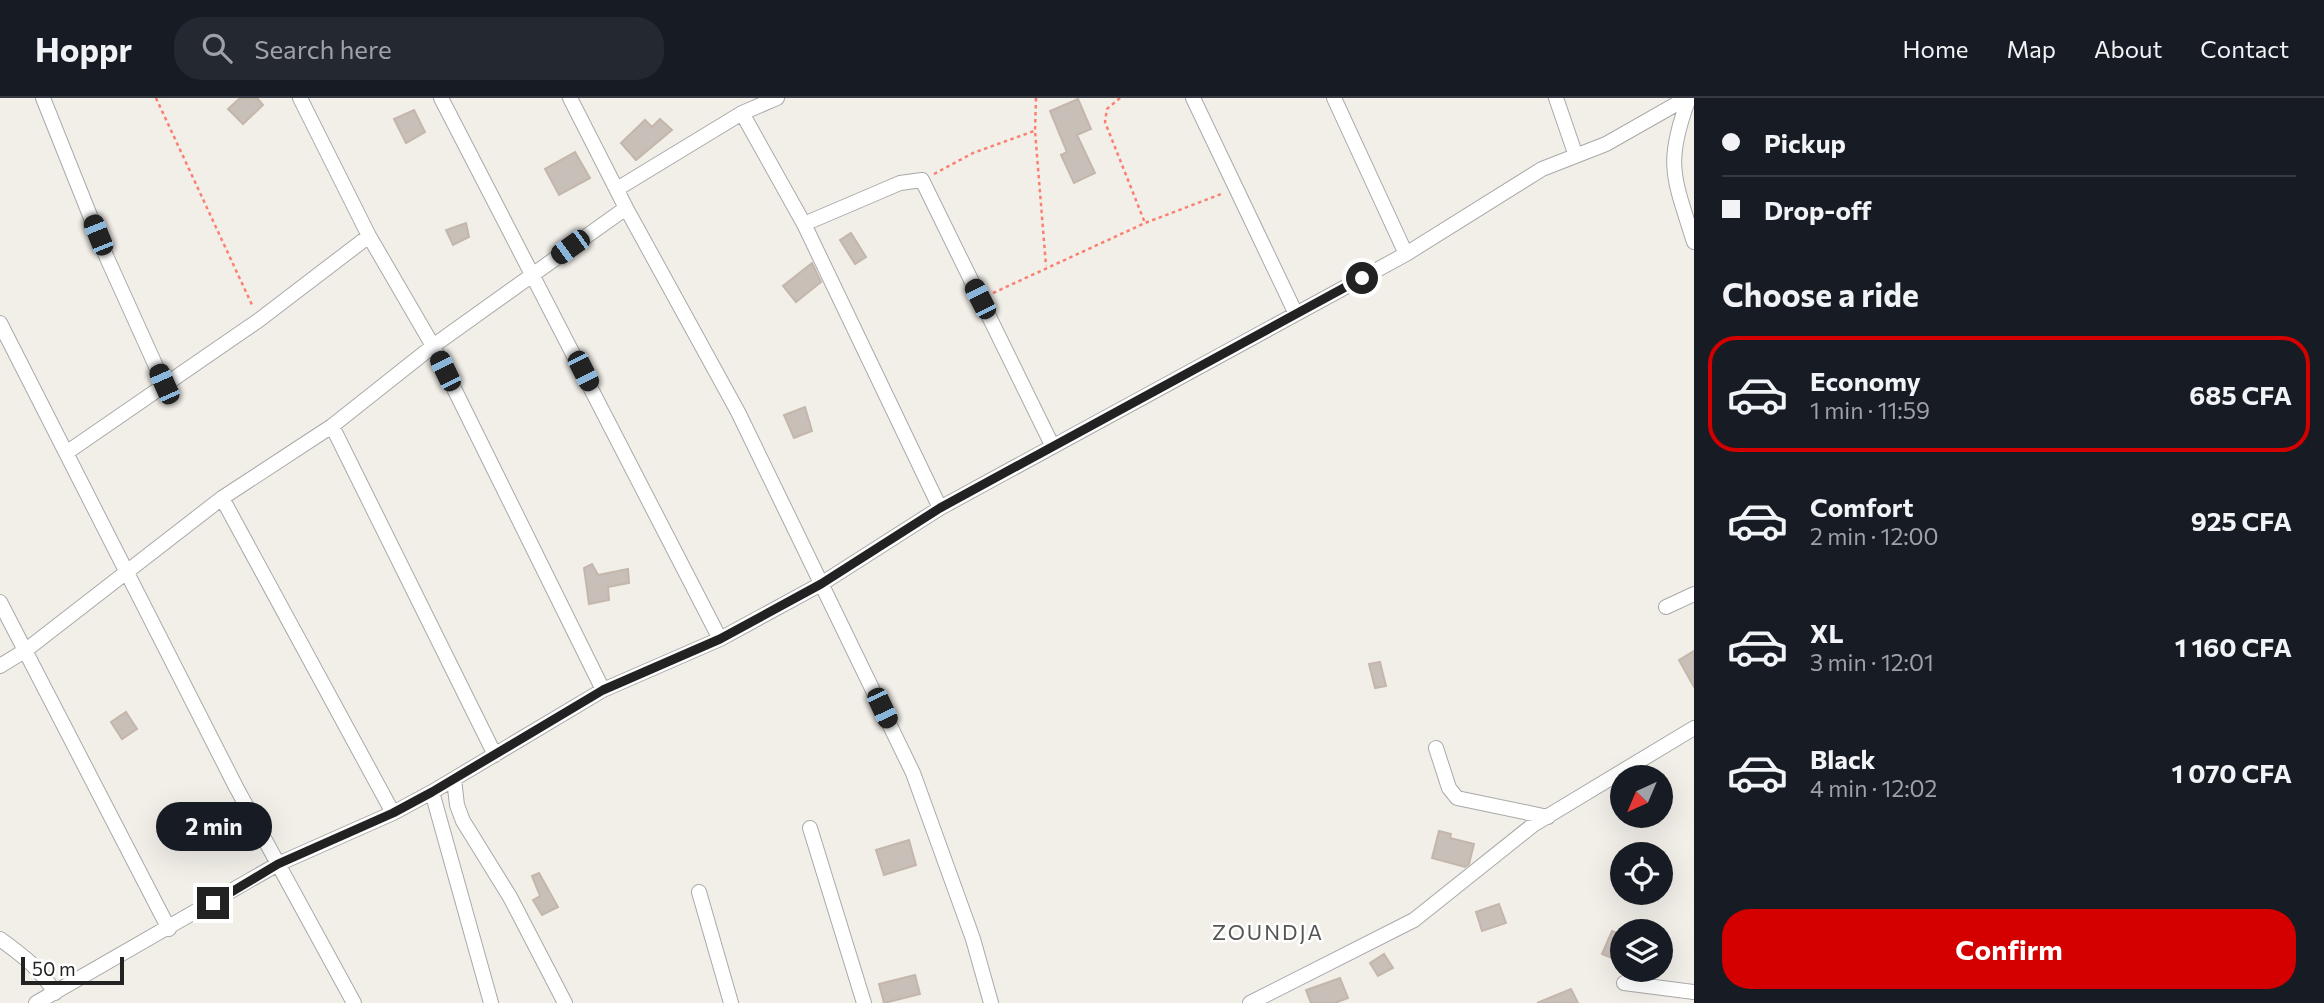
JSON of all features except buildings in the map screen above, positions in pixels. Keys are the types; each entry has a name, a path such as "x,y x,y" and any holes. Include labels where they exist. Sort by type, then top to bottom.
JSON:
{"street":[{"path":"43,98 107,258 164,384"},
{"path":"300,98 369,236 433,346 603,690"},
{"path":"441,98 720,639"},
{"path":"570,98 626,208 738,412 913,773 973,939 991,1003"},
{"path":"617,189 741,113 777,98"},
{"path":"1192,98 1296,314"},
{"path":"1334,98 1406,254"},
{"path":"1556,98 1576,156"},
{"path":"36,1003 278,864 393,813 432,792 603,690 720,639 821,584 940,508 1406,254 1542,169 1606,144 1688,98"},
{"path":"1688,98 1673,150 1673,175 1694,242"},
{"path":"741,113 804,224 940,508"},
{"path":"804,224 900,183 922,180 1052,445"},
{"path":"0,666 26,650 222,498 332,426 433,346 626,208"},
{"path":"66,453 259,320 369,236"},
{"path":"0,323 278,864 354,1003"},
{"path":"332,426 495,755"},
{"path":"222,498 393,813"},
{"path":"1666,607 1694,594"},
{"path":"0,601 169,929"},
{"path":"1250,1003 1414,920 1472,876 1506,845 1694,728"},
{"path":"1436,748 1449,788 1457,798 1548,817"},
{"path":"454,779 457,805 463,821 510,897 565,1003"},
{"path":"432,792 491,1003"},
{"path":"810,828 864,1003"},
{"path":"699,892 731,1003"},
{"path":"0,939 30,961 47,979 55,993"},
{"path":"1624,983 1694,992"}],"path":[{"path":"156,98 259,320"},
{"path":"1036,98 1035,131 1046,267"},
{"path":"1119,98 1107,110 1105,122 1145,223"},
{"path":"922,180 973,153 1035,131"},
{"path":"980,299 1145,223 1235,189"}],"district":[{"name":"ZOUNDJA","path":"1268,933"}],"route":[{"path":"213,903 278,864 393,813 432,792 603,690 720,639 821,584 940,508 1052,445 1362,278"}]}
